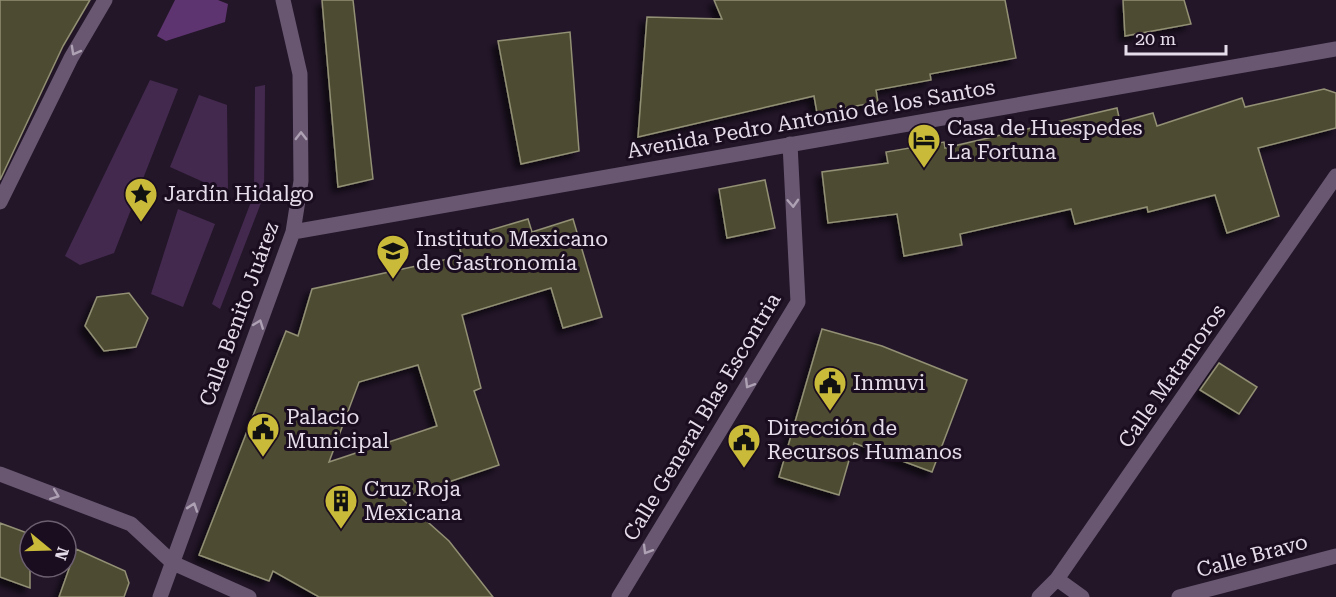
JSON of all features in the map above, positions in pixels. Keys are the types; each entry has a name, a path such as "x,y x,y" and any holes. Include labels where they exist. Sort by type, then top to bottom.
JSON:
{"street":[{"path":"0,202 71,58 105,0"},
{"name":"Calle Benito Juárez","path":"160,597 293,232 301,181 300,74 283,0"},
{"name":"Avenida Pedro Antonio de los Santos","path":"293,232 1336,49"},
{"name":"Calle General Blas Escontria","path":"619,597 798,302 790,144"},
{"name":"Calle Matamoros","path":"1039,597 1056,579 1336,176"},
{"path":"0,474 131,524 173,562 249,597"},
{"name":"Calle Bravo","path":"1179,597 1336,556"},
{"path":"1056,579 1082,597"}],"shaded area":[{"path":"175,0 218,0 228,4 225,22 166,41 157,36"},
{"path":"150,80 178,89 114,253 80,265 65,256"},
{"path":"265,85 264,195 220,309 212,304 254,194 255,87"},
{"path":"199,95 227,105 228,193 170,167"},
{"path":"178,209 215,224 183,307 151,294"}],"building":[{"path":"0,0 90,0 63,46 0,180"},
{"path":"322,0 353,0 373,179 338,187"},
{"path":"714,0 1005,0 1016,58 930,74 931,80 876,90 878,102 817,113 814,96 638,137 647,17 722,19"},
{"path":"1123,0 1184,0 1191,24 1125,36"},
{"path":"570,32 579,151 521,164 498,41"},
{"path":"1324,89 1336,93 1336,128 1258,148 1279,216 1227,233 1215,195 1148,212 1147,207 1075,224 1071,209 960,234 962,245 904,256 897,214 828,223 822,172 888,163 886,152 944,142 945,148 1117,108 1120,122 1153,113 1157,126 1242,98 1245,107"},
{"path":"765,180 775,228 727,238 719,189"},
{"path":"528,219 532,232 573,219 602,317 563,328 551,288 462,315 481,388 474,391 499,465 401,498 449,541 493,597 319,597 273,571 269,581 199,555 286,331 298,336 312,289 462,256 457,240","holes":["418,365 437,426 329,462 359,382"]},
{"path":"129,293 148,318 136,347 104,351 85,326 97,297"},
{"path":"822,329 882,346 967,380 932,472 854,443 839,495 779,477"},
{"path":"1219,363 1257,387 1239,414 1200,390"},
{"path":"0,523 18,530 18,579 30,579 30,588 0,577"},
{"path":"78,550 125,571 129,583 124,597 59,597 65,579 78,579"}],"place":[{"name":"Casa de Huespedes La Fortuna","path":"924,169"},
{"name":"Jardín Hidalgo","path":"141,223"},
{"name":"Instituto Mexicano de Gastronomía","path":"393,280"},
{"name":"Inmuvi","path":"830,412"},
{"name":"Palacio Municipal","path":"263,458"},
{"name":"Dirección de Recursos Humanos","path":"744,469"},
{"name":"Cruz Roja Mexicana","path":"341,530"}]}
